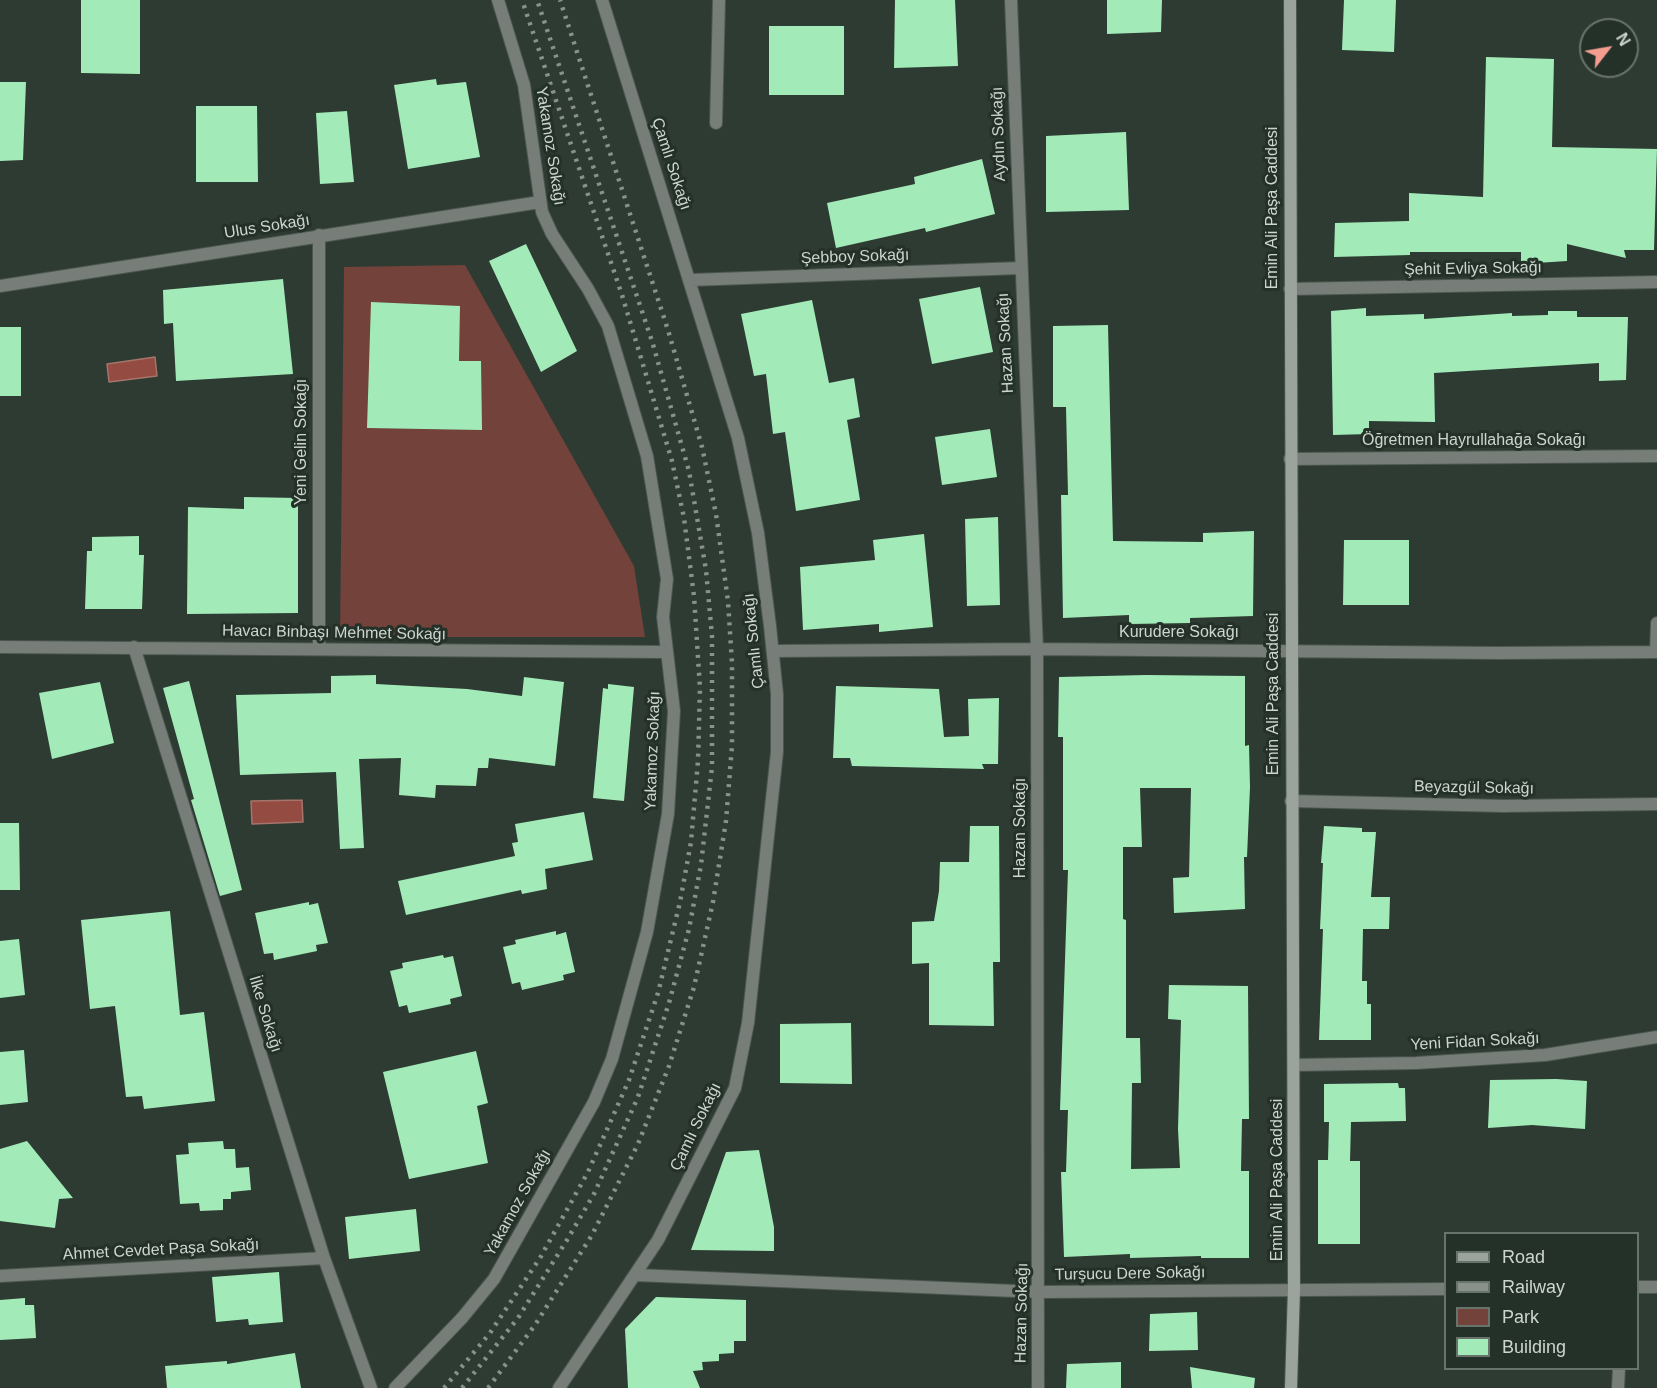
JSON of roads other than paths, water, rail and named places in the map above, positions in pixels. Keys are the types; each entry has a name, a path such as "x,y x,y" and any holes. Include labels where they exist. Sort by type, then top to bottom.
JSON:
{"street":[{"name":"Yakamoz Sokağı","path":"395,1388 462,1318 494,1279 594,1102 609,1066 647,932 666,833 674,711 663,617 667,579 649,466 608,326 592,294 552,234 540,202 527,100 498,0"},
{"name":"Çamlı Sokağı","path":"558,1388 636,1275 665,1227 735,1088 742,1058 776,774 777,715 773,651 761,552 748,481 728,402 691,280 602,0"},
{"path":"716,123 719,0"},
{"name":"Aydın Sokağı","path":"1011,0 1020,267"},
{"name":"Emin Ali Paşa Caddesi","path":"1290,0 1291,801 1294,1065 1294,1288 1291,1388"},
{"name":"Ulus Sokağı","path":"0,286 540,202"},
{"name":"Yeni Gelin Sokağı","path":"319,235 319,649"},
{"name":"Şebboy Sokağı","path":"691,280 1020,267"},
{"name":"Hazan Sokağı","path":"1020,267 1037,649 1040,1292 1038,1388"},
{"name":"Şehit Evliya Sokağı","path":"1290,289 1657,282"},
{"name":"Öğretmen Hayrullahağa Sokağı","path":"1290,459 1657,456"},
{"path":"1657,623 1657,652"},
{"name":"Havacı Binbaşı Mehmet Sokağı","path":"0,647 667,652"},
{"name":"İlke Sokağı","path":"134,648 324,1258 371,1388"},
{"name":"Kurudere Sokağı","path":"773,651 1037,649 1657,652"},
{"name":"Beyazgül Sokağı","path":"1291,801 1504,806 1657,804"},
{"name":"Yeni Fidan Sokağı","path":"1294,1065 1545,1055 1657,1037"},
{"name":"Ahmet Cevdet Paşa Sokağı","path":"0,1276 324,1258"},
{"name":"Turşucu Dere Sokağı","path":"636,1275 1040,1292 1294,1288 1444,1289"},
{"path":"1639,1287 1657,1287"},
{"path":"1618,1388 1619,1370"}],"railway":[{"path":"444,1388 490,1333 540,1258 588,1172 629,1080 658,993 680,902 691,842 698,761 700,688 694,596 684,518 672,461 622,295 522,0"},
{"path":"462,1388 518,1318 567,1240 594,1194 638,1097 669,1003 689,929 701,865 712,767 712,636 706,570 689,471 652,341 537,0"},
{"path":"488,1388 535,1325 592,1235 638,1144 669,1066 694,987 713,902 726,821 732,746 732,663 728,601 716,514 702,447 668,330 560,0"}]}
